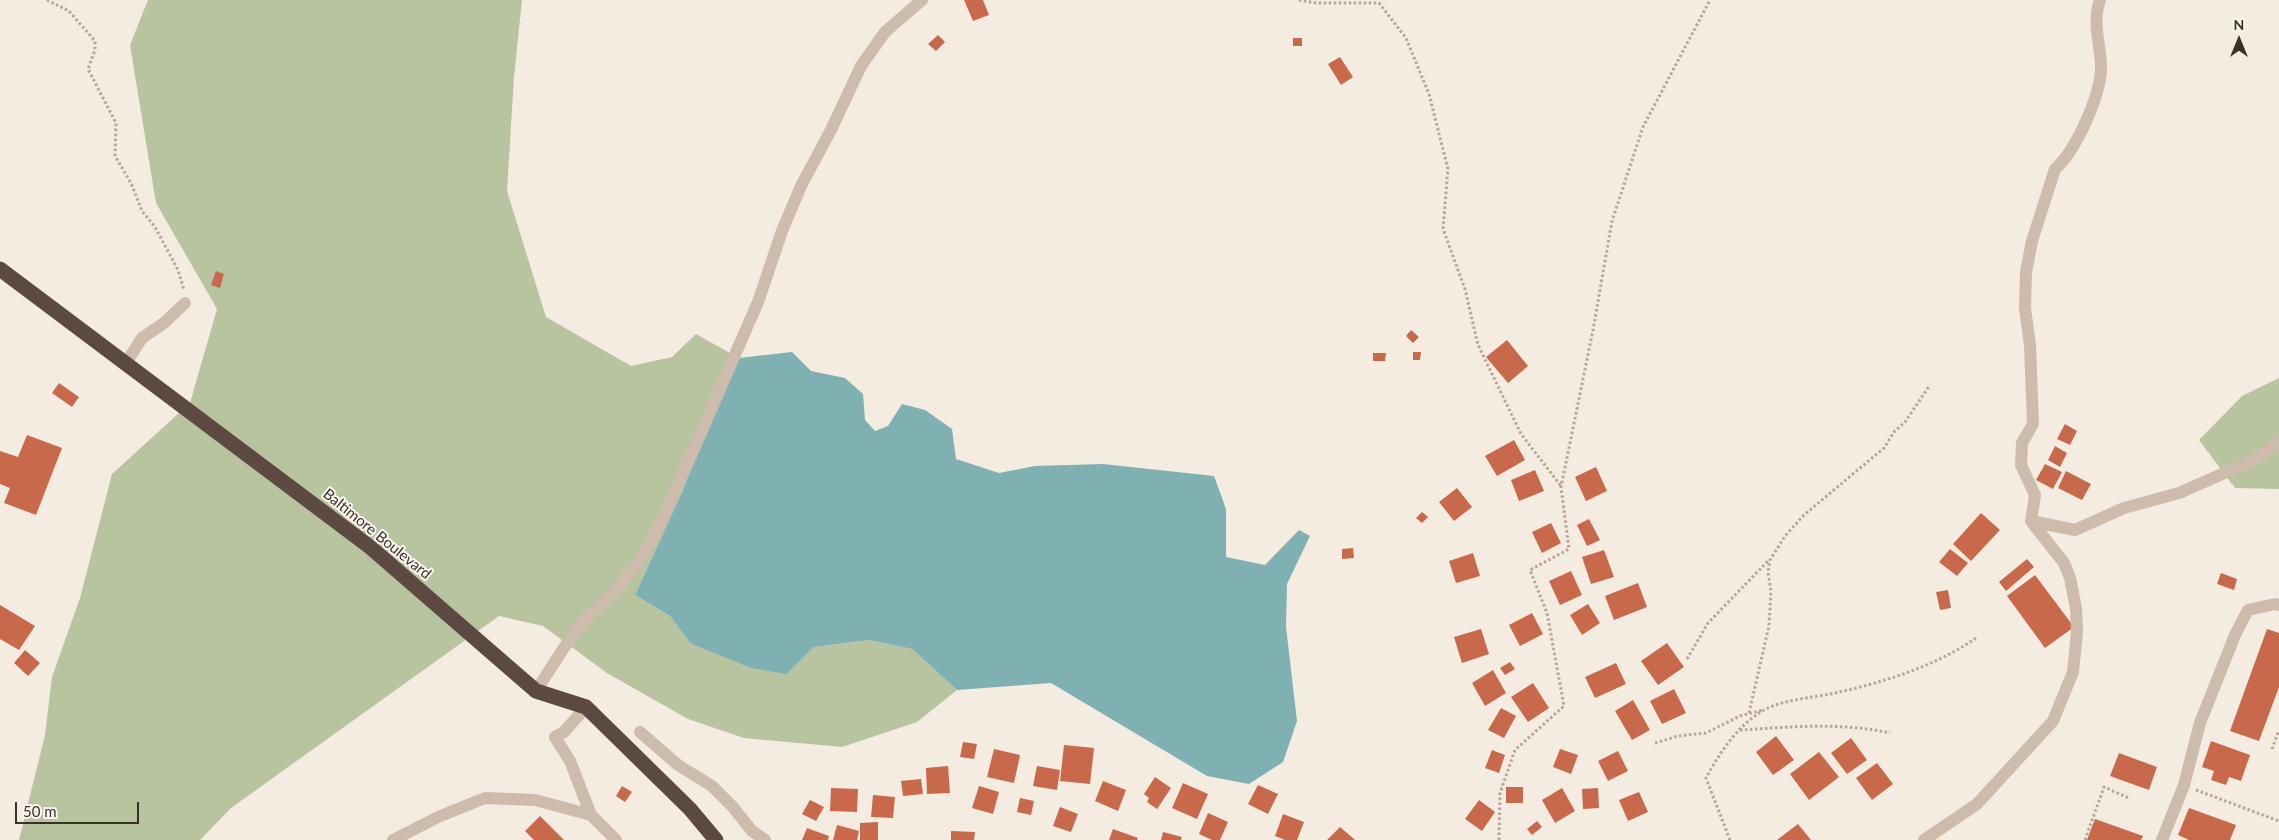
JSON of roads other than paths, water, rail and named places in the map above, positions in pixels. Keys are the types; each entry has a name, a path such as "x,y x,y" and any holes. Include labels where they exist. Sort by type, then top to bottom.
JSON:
{"highway":[{"name":"Baltimore Boulevard","path":"0,269 370,547 536,691 586,708 690,809 716,840"}],"street":[{"path":"536,691 568,640 585,619 618,588 642,556 686,467 758,302 782,231 801,186 832,130 861,66 885,32 922,0"},
{"path":"1924,840 1977,804 2053,721 2072,672 2077,632 2076,608 2070,578 2064,563 2031,521 2035,495 2021,465 2022,443 2033,424 2030,345 2025,308 2026,272 2032,241 2055,169 2064,162 2094,104 2101,66 2096,35 2096,10 2100,0"},
{"path":"126,363 142,338 164,323 186,303"},
{"path":"2031,521 2075,530 2124,508 2179,493 2254,460 2279,442"},
{"path":"2162,840 2184,785 2200,723 2235,635 2248,610 2275,604 2279,606"},
{"path":"586,708 564,732 555,737 570,761 591,815 616,840"},
{"path":"640,732 678,765 712,786 732,806 752,831 765,840"},
{"path":"393,840 438,817 485,798 535,800 591,815"}],"water":[{"path":"792,352 811,371 845,378 863,394 865,420 875,431 888,426 902,404 925,410 952,429 956,459 999,473 1035,466 1103,464 1214,476 1226,509 1226,557 1265,565 1299,530 1310,536 1287,584 1286,627 1297,721 1283,762 1249,784 1207,776 1051,683 957,690 912,649 869,640 814,647 787,674 751,668 690,643 670,616 635,595 682,492 719,396 739,358"}]}
